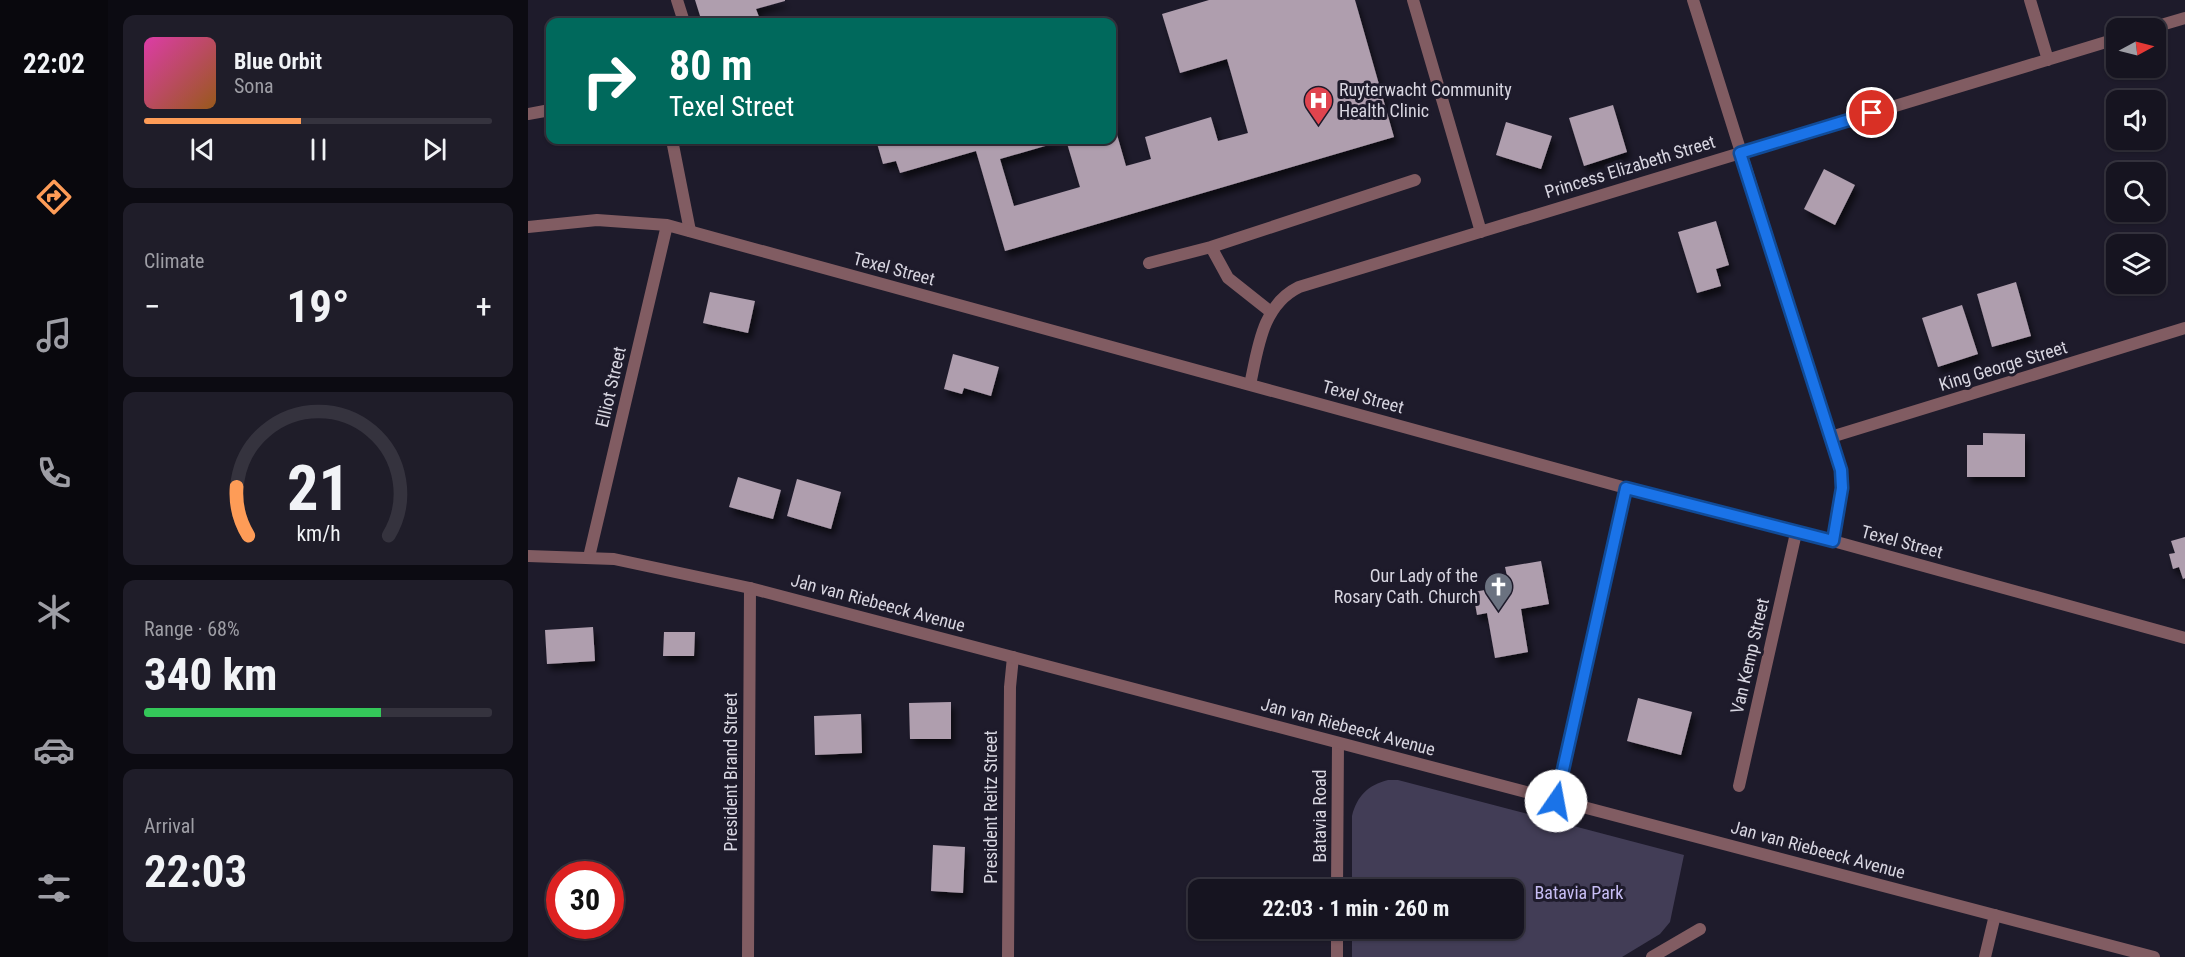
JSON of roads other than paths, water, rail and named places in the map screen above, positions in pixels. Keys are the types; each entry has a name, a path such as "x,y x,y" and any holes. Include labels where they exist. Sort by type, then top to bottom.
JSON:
{"street":[{"path":"677,0 683,18"},
{"path":"1413,0 1481,232"},
{"path":"1693,0 1831,437 1842,488 1833,541"},
{"path":"2030,0 2048,60"},
{"path":"2166,24 2185,18"},
{"name":"Princess Elizabeth Street","path":"1250,385 1270,312 1286,293 1299,287 2106,42"},
{"path":"528,114 546,111"},
{"path":"673,144 690,231"},
{"path":"1149,263 1211,247 1415,180"},
{"name":"Texel Street","path":"528,227 597,220 667,225 1626,488 1833,541 2185,638"},
{"name":"Elliot Street","path":"589,557 667,225"},
{"path":"1211,247 1228,278 1270,312"},
{"name":"King George Street","path":"1831,437 2185,328"},
{"path":"1556,801 1626,488"},
{"name":"Van Kemp Street","path":"1739,786 1796,533"},
{"name":"Jan van Riebeeck Avenue","path":"528,556 589,557 648,566 750,588 2150,956"},
{"name":"President Brand Street","path":"748,957 750,588"},
{"name":"President Reitz Street","path":"1008,957 1010,687 1013,657"},
{"name":"Batavia Road","path":"1337,879 1338,743"},
{"path":"1984,957 1995,915"},
{"path":"1652,957 1700,929"},
{"path":"1337,939 1337,957"}],"place":[{"name":"Ruyterwacht Community Health Clinic","path":"1318,126"},
{"name":"Our Lady of the Rosary Cath. Church","path":"1499,612"}],"park label":[{"name":"Batavia Park","path":"1579,893"}]}
